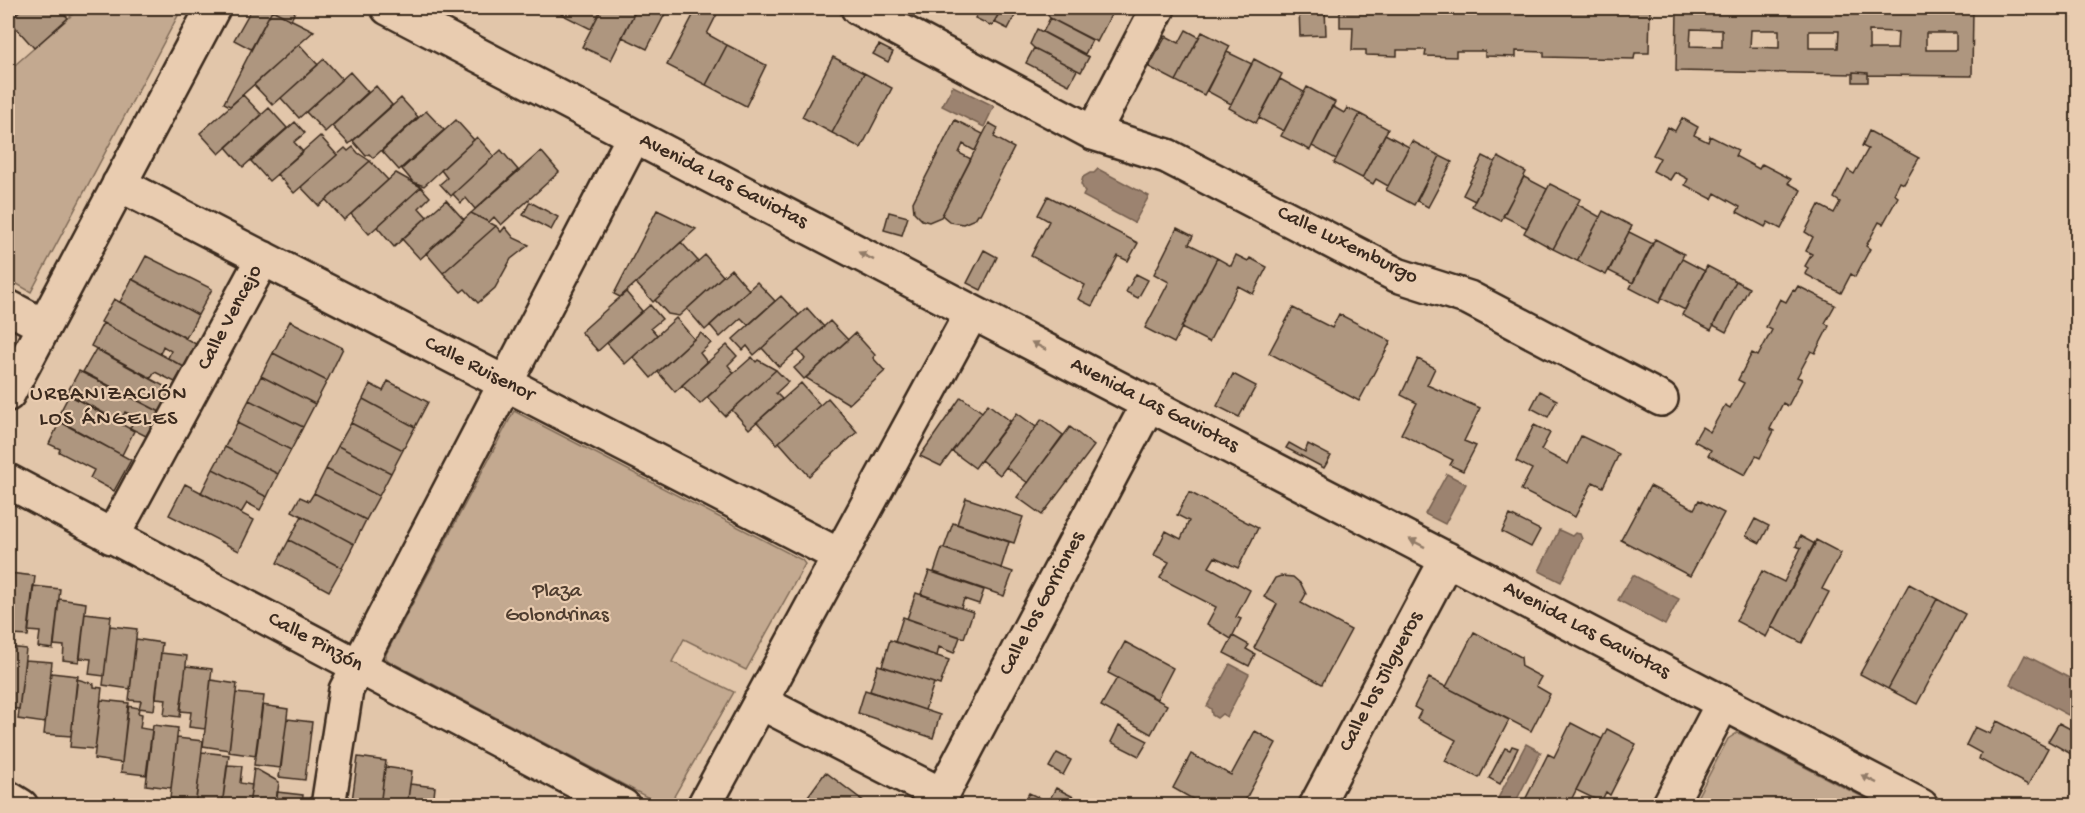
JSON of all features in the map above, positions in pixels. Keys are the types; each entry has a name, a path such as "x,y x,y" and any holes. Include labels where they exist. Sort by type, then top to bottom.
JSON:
{"street":[{"path":"8,394 213,8"},
{"name":"Avenida Las Gaviotas","path":"388,8 1921,806"},
{"name":"Calle Luxemburgo","path":"858,8 1094,132 1167,156 1397,275 1469,298 1661,399"},
{"path":"1094,132 1158,8"},
{"path":"328,806 346,690 634,136"},
{"name":"Calle Ruisenor","path":"119,184 840,556"},
{"name":"Calle Vencejo","path":"112,537 263,258"},
{"path":"8,307 44,326"},
{"path":"704,806 972,312"},
{"name":"Calle los Gorriones","path":"939,800 1149,403"},
{"name":"Calle Pinzón","path":"8,481 623,806"},
{"name":"Calle los Jilgueros","path":"1316,806 1448,559"},
{"path":"760,702 939,800"},
{"path":"1669,806 1723,703"},
{"path":"8,798 21,806"}],"green space":[{"path":"80,8 182,8 31,292 8,279 8,71"},
{"name":"Plaza Golondrinas","path":"514,411 802,560 805,564 746,670 684,639 672,662 734,692 669,805 662,805 386,658 386,654"},
{"path":"1737,733 1878,805 1693,805 1728,739"}],"shaded area":[{"path":"953,86 994,106 984,127 942,106"},
{"path":"1098,169 1149,196 1134,223 1083,196 1085,192 1081,184 1083,177"},
{"path":"1447,474 1466,484 1445,524 1425,514"},
{"path":"1559,530 1572,536 1575,533 1580,534 1582,539 1561,582 1539,571"},
{"path":"1633,575 1679,599 1665,625 1618,600"},
{"path":"2025,655 2077,682 2077,697 2068,715 2010,684"},
{"path":"1230,664 1249,674 1227,717 1222,714 1217,718 1212,715 1211,709 1207,706"},
{"path":"1526,744 1541,752 1514,805 1495,804"}],"building":[{"path":"8,8 23,8 8,21"},
{"path":"23,8 59,8 68,18 34,48 9,20"},
{"path":"252,8 296,9 291,20 272,10 251,49 234,40"},
{"path":"564,8 602,8 591,29 561,14"},
{"path":"602,8 637,8 611,60 582,47"},
{"path":"637,8 668,8 647,49 622,37"},
{"path":"697,8 720,8 707,34 727,45 706,85 667,65"},
{"path":"981,8 1002,8 992,26 975,18"},
{"path":"1002,8 1019,8 1008,29 994,22"},
{"path":"1049,8 1114,9 1097,42 1050,18 1046,13"},
{"path":"1299,8 1325,8 1326,35 1300,36"},
{"path":"1340,8 1650,9 1649,53 1635,53 1634,59 1544,57 1544,52 1516,51 1516,57 1485,56 1485,51 1456,51 1456,57 1425,56 1426,50 1397,50 1397,56 1366,55 1366,50 1352,50 1353,27 1340,27"},
{"path":"1677,8 1973,9 1972,76 1868,75 1868,73 1853,72 1853,74 1676,71","holes":["1691,29 1722,30 1722,47 1690,46","1751,30 1779,30 1779,48 1750,47","1809,31 1839,31 1838,48 1809,48","1869,31 1898,32 1897,49 1869,49","1926,33 1956,33 1956,50 1926,50"]},
{"path":"272,10 314,31 230,106 224,103"},
{"path":"1050,18 1092,40 1085,54 1043,32"},
{"path":"1037,29 1089,57 1081,72 1034,48 1030,44"},
{"path":"1186,30 1199,37 1176,81 1149,67 1166,36 1179,43"},
{"path":"1202,32 1230,46 1204,95 1176,81"},
{"path":"299,44 318,65 273,105 254,85"},
{"path":"727,45 766,65 746,106 706,85"},
{"path":"879,45 893,52 888,62 873,54"},
{"path":"1034,48 1077,70 1069,85 1026,63"},
{"path":"1227,52 1252,64 1231,104 1207,91"},
{"path":"833,57 864,73 832,133 802,117"},
{"path":"324,59 342,79 299,118 281,98"},
{"path":"1254,59 1282,74 1256,123 1229,108"},
{"path":"350,72 368,92 325,132 306,112"},
{"path":"1853,72 1868,73 1868,82 1853,82"},
{"path":"864,73 892,88 861,148 832,133"},
{"path":"1280,79 1304,92 1284,131 1259,118"},
{"path":"376,86 392,105 349,144 332,126"},
{"path":"1307,87 1335,102 1310,150 1281,136"},
{"path":"243,95 262,115 219,154 200,133"},
{"path":"401,98 418,117 373,158 369,154 366,156 353,141"},
{"path":"1332,106 1344,113 1347,108 1360,114 1336,159 1312,146"},
{"path":"269,108 287,128 243,167 226,147"},
{"path":"426,111 444,130 399,170 382,151"},
{"path":"1360,114 1388,129 1362,178 1334,163"},
{"path":"1682,118 1698,127 1694,135 1708,142 1710,136 1738,150 1735,156 1759,169 1762,164 1791,179 1788,183 1801,190 1781,229 1768,222 1765,227 1737,212 1740,207 1715,193 1712,199 1685,185 1688,179 1675,172 1670,180 1653,171 1660,158 1653,155 1668,127 1675,131"},
{"path":"456,120 474,140 424,186 413,182 402,169"},
{"path":"955,120 983,134 975,151 963,144 959,153 971,159 941,217 929,222 922,220 914,212 913,202"},
{"path":"295,122 305,133 294,142 303,152 269,181 251,161"},
{"path":"989,123 998,128 994,137 1014,148 980,214 963,224 950,222 942,215"},
{"path":"1869,131 1919,158 1904,184 1900,182 1894,194 1898,197 1883,224 1879,222 1866,246 1870,249 1855,277 1851,274 1841,293 1805,274 1808,268 1805,266 1812,254 1806,251 1813,237 1805,232 1819,205 1834,213 1840,202 1834,198 1848,170 1854,174 1868,149 1862,146"},
{"path":"1385,134 1409,147 1388,186 1376,179 1373,184 1362,178"},
{"path":"320,136 337,155 294,193 277,174"},
{"path":"477,137 494,156 451,196 440,184 447,178 441,170"},
{"path":"1412,141 1440,156 1414,205 1386,190"},
{"path":"353,147 370,161 319,206 301,187 345,148 348,151"},
{"path":"501,150 518,170 475,209 466,198 461,203 453,194"},
{"path":"541,151 559,172 501,225 494,217 489,222 471,213"},
{"path":"1440,156 1452,162 1428,207 1417,201"},
{"path":"1483,156 1495,162 1475,201 1463,195"},
{"path":"1498,157 1526,172 1501,221 1472,206"},
{"path":"370,161 388,180 344,220 326,200"},
{"path":"396,173 421,187 369,234 351,214"},
{"path":"1524,177 1547,189 1527,228 1503,216"},
{"path":"1550,184 1580,199 1553,249 1524,233"},
{"path":"421,187 430,197 419,208 427,217 394,247 377,227"},
{"path":"1048,196 1138,243 1128,261 1118,256 1092,306 1078,299 1085,285 1031,256 1049,221 1038,215"},
{"path":"446,200 464,220 420,259 402,239"},
{"path":"530,202 558,217 551,230 523,215"},
{"path":"1577,204 1600,217 1577,261 1553,249"},
{"path":"657,210 696,229 620,297 614,294"},
{"path":"1603,211 1632,226 1606,275 1577,261"},
{"path":"889,212 908,217 902,235 884,230"},
{"path":"471,213 496,226 443,273 426,253"},
{"path":"496,226 501,232 505,227 514,238 529,245 511,259 495,288 478,303 465,289 461,292 443,273"},
{"path":"1177,228 1193,236 1189,244 1217,258 1174,343 1145,328 1169,282 1154,274"},
{"path":"1629,232 1653,244 1633,283 1609,271"},
{"path":"1655,239 1684,254 1659,303 1630,288"},
{"path":"681,242 698,261 653,302 636,283"},
{"path":"984,250 997,257 981,290 967,283"},
{"path":"705,255 723,276 679,316 668,314 655,300"},
{"path":"1236,255 1248,261 1250,258 1267,267 1253,294 1238,286 1209,342 1181,328 1217,258 1231,266"},
{"path":"146,256 212,289 198,315 133,280"},
{"path":"1682,259 1705,271 1685,310 1661,298"},
{"path":"1707,266 1736,281 1711,330 1682,315"},
{"path":"731,269 749,290 705,330 687,309"},
{"path":"1136,274 1148,280 1138,298 1126,292"},
{"path":"132,279 198,315 186,338 120,302"},
{"path":"1736,281 1749,288 1726,332 1713,325"},
{"path":"757,282 775,301 748,325 741,318 720,337 710,325"},
{"path":"1798,286 1835,305 1825,323 1829,326 1815,353 1811,351 1797,377 1802,379 1788,406 1783,403 1770,429 1774,431 1760,458 1756,456 1745,475 1708,455 1711,450 1694,441 1702,427 1710,432 1725,405 1730,408 1744,383 1738,380 1752,353 1758,356 1772,330 1766,327 1780,299 1786,302"},
{"path":"626,292 642,311 598,351 581,332"},
{"path":"781,296 799,315 754,355 747,346 743,350 733,339"},
{"path":"114,299 196,344 184,367 168,358 171,351 163,346 160,354 101,322"},
{"path":"650,305 662,319 651,328 657,335 625,364 607,343"},
{"path":"807,308 824,327 779,367 762,348"},
{"path":"1293,308 1332,328 1339,314 1391,341 1359,401 1269,353"},
{"path":"676,318 694,339 651,378 633,357"},
{"path":"290,321 343,348 327,381 273,353"},
{"path":"830,321 848,340 804,379 794,368 805,359 798,350"},
{"path":"103,323 184,367 175,382 155,372 151,378 91,346"},
{"path":"701,333 711,343 700,353 707,362 675,392 658,372"},
{"path":"855,333 875,355 873,358 885,371 849,404 806,378"},
{"path":"727,345 737,356 728,365 734,373 700,404 682,385"},
{"path":"96,349 171,390 160,412 83,372"},
{"path":"273,353 327,381 315,404 261,376"},
{"path":"752,357 756,362 758,360 776,370 725,416 707,397"},
{"path":"1418,359 1435,368 1427,385 1480,408 1464,441 1476,446 1463,471 1450,465 1453,460 1401,434 1417,403 1401,395"},
{"path":"776,370 788,382 776,393 782,399 749,429 732,410"},
{"path":"79,371 160,412 146,436 130,428 136,417 125,412 120,422 67,393"},
{"path":"1233,374 1256,386 1239,417 1217,406"},
{"path":"261,376 315,404 303,427 249,400"},
{"path":"388,381 428,402 415,427 363,399 370,384 383,391"},
{"path":"801,383 820,405 777,444 757,422"},
{"path":"1540,391 1557,400 1548,417 1531,408"},
{"path":"69,395 134,431 122,455 56,420"},
{"path":"961,397 982,412 941,466 920,456"},
{"path":"828,398 857,432 809,476 779,442"},
{"path":"363,399 415,427 403,450 351,423"},
{"path":"249,400 303,427 291,450 237,423"},
{"path":"988,404 1010,421 975,468 952,451"},
{"path":"1017,413 1036,427 1000,475 981,460"},
{"path":"1042,419 1063,435 1028,483 1006,467"},
{"path":"60,421 131,460 114,491 90,478 94,470 59,452 60,449 49,444"},
{"path":"237,423 291,450 278,474 225,447"},
{"path":"351,423 403,450 391,473 338,446"},
{"path":"1534,425 1550,433 1541,450 1568,464 1581,436 1619,454 1603,487 1593,482 1575,517 1521,490 1532,469 1516,461"},
{"path":"1070,427 1094,446 1042,515 1017,497"},
{"path":"1289,443 1305,452 1308,444 1331,456 1324,468 1286,448"},
{"path":"338,446 391,473 379,496 326,469"},
{"path":"225,447 278,474 267,497 213,469"},
{"path":"213,469 267,497 260,510 247,503 241,513 201,493"},
{"path":"326,469 379,496 366,520 314,493"},
{"path":"185,484 254,520 239,551 169,515"},
{"path":"1650,486 1694,509 1699,500 1724,513 1690,576 1621,540"},
{"path":"1189,492 1258,528 1238,568 1215,557 1209,567 1250,590 1236,617 1241,619 1231,639 1207,624 1216,607 1160,578 1169,562 1154,555 1166,531 1181,539 1189,521 1177,515"},
{"path":"314,493 366,520 354,544 292,511 300,497 309,501"},
{"path":"966,498 1023,517 1014,543 957,524"},
{"path":"1510,515 1540,530 1531,547 1502,532"},
{"path":"302,516 354,544 342,568 289,540"},
{"path":"1755,519 1769,526 1760,543 1746,536"},
{"path":"953,523 1009,542 1001,568 944,548"},
{"path":"1800,536 1815,544 1766,637 1736,621 1762,571 1784,582 1801,548 1796,546"},
{"path":"289,540 342,568 329,591 277,563"},
{"path":"1816,540 1841,553 1822,589 1829,592 1802,643 1771,627"},
{"path":"942,548 1013,572 1004,596 934,572"},
{"path":"929,571 984,590 979,604 964,599 961,608 921,594"},
{"path":"9,573 35,576 28,636 13,635 15,619 8,618"},
{"path":"1293,577 1301,584 1306,594 1301,603 1351,630 1322,684 1254,648 1277,604 1264,597 1275,578"},
{"path":"1909,584 1937,599 1888,689 1860,674"},
{"path":"33,586 60,589 53,649 38,647 40,632 28,631"},
{"path":"916,593 973,612 964,638 907,619"},
{"path":"59,599 86,603 79,662 63,660 64,646 54,645"},
{"path":"1937,599 1965,614 1917,704 1888,689"},
{"path":"85,613 111,616 104,676 89,674 91,659 80,658"},
{"path":"903,617 960,637 954,653 939,647 937,656 895,642"},
{"path":"110,626 137,629 130,689 103,685"},
{"path":"1474,632 1521,657 1522,667 1541,677 1536,686 1550,694 1531,731 1446,687"},
{"path":"1233,636 1249,645 1246,649 1255,654 1249,666 1224,653"},
{"path":"136,639 162,643 154,710 139,708 141,701 129,700"},
{"path":"890,640 949,660 940,685 882,666"},
{"path":"1125,642 1173,668 1157,699 1108,673"},
{"path":"8,647 26,649 19,709 8,708"},
{"path":"161,653 187,656 180,717 164,715 166,699 156,698"},
{"path":"25,660 52,662 45,723 18,719"},
{"path":"878,665 934,683 925,710 870,691"},
{"path":"186,666 212,669 205,729 189,727 191,712 180,711"},
{"path":"51,673 78,676 71,736 44,734"},
{"path":"1117,678 1167,705 1151,734 1101,706"},
{"path":"1429,678 1509,720 1479,778 1445,761 1456,740 1417,719 1421,711 1414,707"},
{"path":"77,679 102,688 95,749 70,747"},
{"path":"211,680 237,684 229,750 203,746"},
{"path":"865,690 940,715 933,738 858,713"},
{"path":"236,693 264,696 256,756 229,752"},
{"path":"101,700 129,703 122,763 94,759"},
{"path":"262,705 288,709 281,768 254,765"},
{"path":"128,706 139,708 138,713 142,714 140,728 152,730 146,775 121,772"},
{"path":"287,719 312,722 305,780 279,777"},
{"path":"1997,721 2048,748 2028,785 1979,759 1981,753 1966,745 1975,727 1990,734"},
{"path":"1571,723 1602,739 1568,806 1537,806 1525,800 1548,754 1554,757"},
{"path":"2059,723 2078,733 2078,743 2071,754 2048,741"},
{"path":"153,725 178,728 171,788 146,785"},
{"path":"1119,726 1148,741 1139,756 1111,742"},
{"path":"1607,729 1636,744 1610,795 1606,792 1601,802 1576,790"},
{"path":"1255,731 1276,743 1242,806 1205,806 1173,788 1191,754 1231,775"},
{"path":"177,738 203,741 196,801 170,798"},
{"path":"1512,746 1518,748 1500,784 1489,778 1505,748 1510,750"},
{"path":"202,752 229,755 222,806 195,806"},
{"path":"1057,753 1071,760 1063,775 1049,767"},
{"path":"358,757 386,761 380,806 364,806 364,803 352,801"},
{"path":"227,765 242,766 240,783 252,785 249,806 222,806"},
{"path":"385,767 412,771 407,806 380,806"},
{"path":"254,768 279,782 276,806 249,806"},
{"path":"825,773 870,806 822,806 808,796"},
{"path":"410,784 435,787 433,806 407,806"},
{"path":"1056,788 1091,806 1022,806 1029,793 1048,802"},
{"path":"277,792 303,795 302,806 276,806"},
{"path":"434,796 460,800 459,806 433,806"}],"district":[{"name":"URBANIZACIÓN LOS ÁNGELES","path":"109,408"}]}
